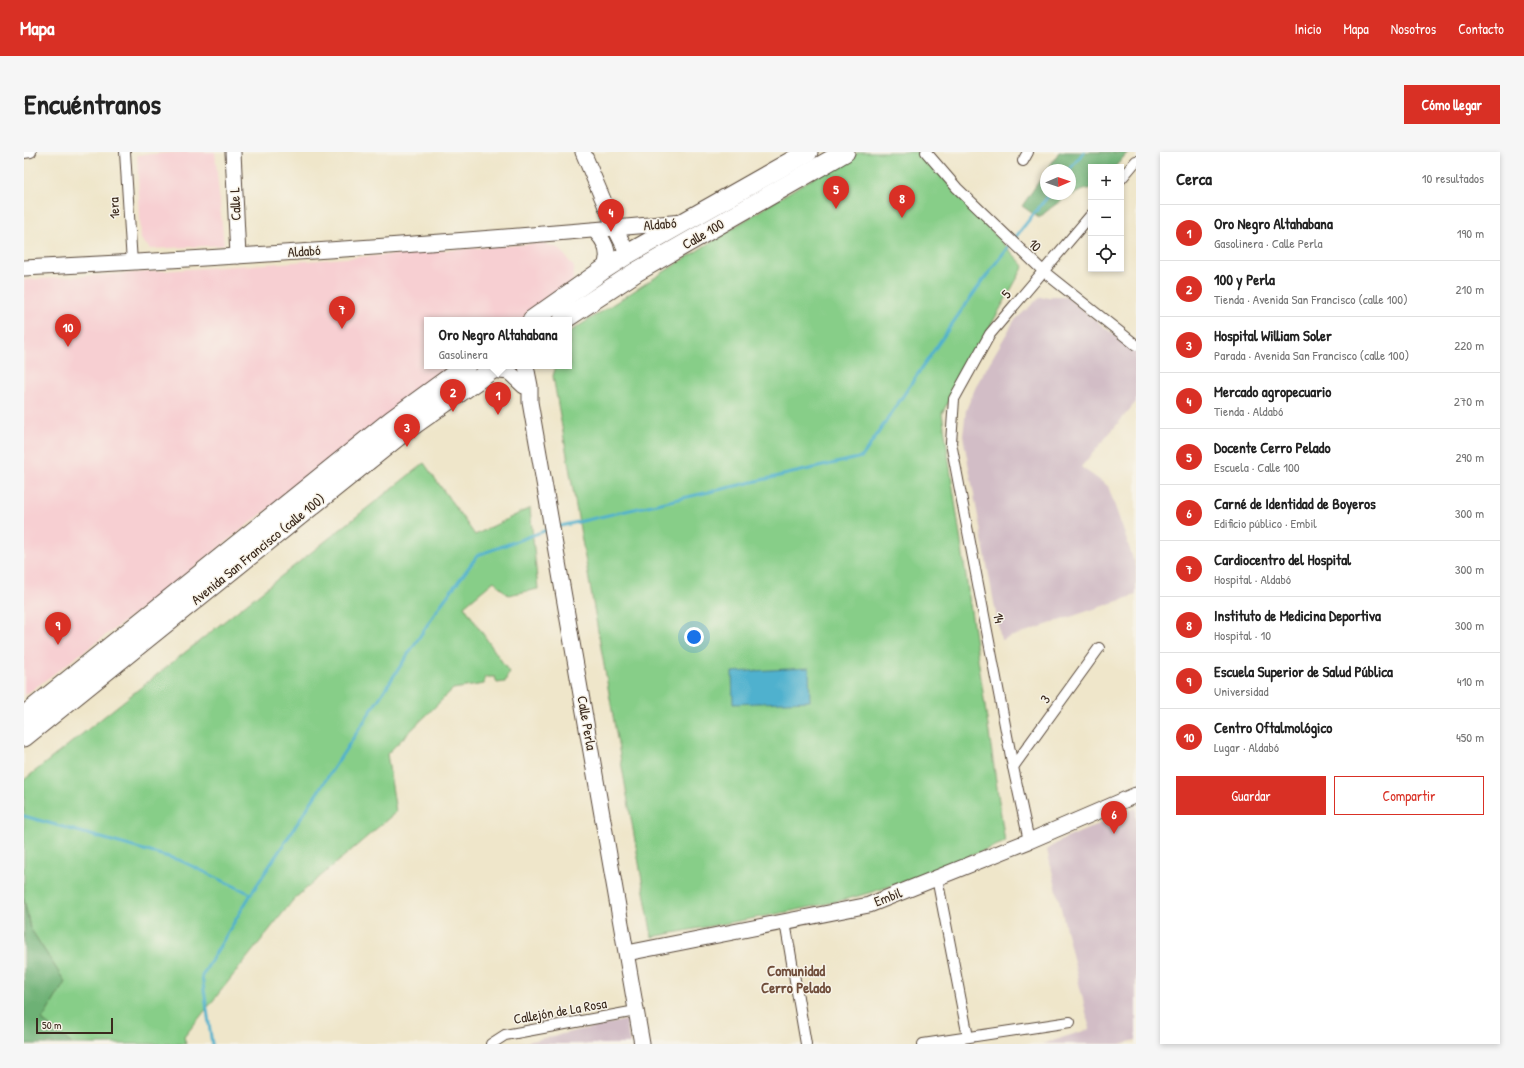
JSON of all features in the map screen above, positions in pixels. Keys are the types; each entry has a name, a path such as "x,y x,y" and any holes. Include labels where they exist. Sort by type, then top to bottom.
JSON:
{"highway":[{"name":"Calle 100","path":"536,317 602,270 628,254 808,152"},
{"name":"Calle 100","path":"568,317 636,272 845,152"},
{"path":"628,254 636,272"},
{"name":"Avenida San Francisco (calle 100)","path":"24,716 386,425 462,369"},
{"name":"Avenida San Francisco (calle 100)","path":"24,737 402,433 493,369"}],"main road":[{"name":"Calle L","path":"233,152 238,256"},
{"path":"583,152 615,228 628,254"},
{"path":"602,270 608,260 604,240 590,231 594,221 601,212 603,199"},
{"name":"Aldabó","path":"24,268 238,256 590,231 688,221"},
{"name":"Aldabó","path":"590,231 617,241 628,254"},
{"path":"498,369 509,372 527,386 532,369"},
{"name":"Calle Perla","path":"522,369 527,386 550,514 642,1044"},
{"name":"Calle Perla","path":"526,369 527,386"},
{"name":"Embil","path":"627,953 869,905 1029,841 1136,795"}],"street":[{"path":"24,153 32,152"},
{"name":"1era","path":"125,152 132,263"},
{"name":"10","path":"926,152 957,188 1043,272 1136,345"},
{"path":"1023,161 1028,152"},
{"path":"1124,175 1136,161"},
{"name":"5","path":"954,399 990,334 1088,219"},
{"name":"14","path":"954,399 951,443 1013,767 1029,841"},
{"name":"3","path":"1013,767 1099,648"},
{"path":"937,878 968,1037"},
{"path":"785,922 806,1044"},
{"name":"Callejón de La Rosa","path":"491,1044 504,1035 636,1011"},
{"path":"923,1044 1070,1022"}],"shaded area":[{"path":"183,152 215,152 224,245 150,249 141,239 137,155"},
{"path":"542,243 559,248 574,267 574,277 569,289 526,317 424,317 424,369 454,369 250,523 160,595 24,696 24,280 281,263"},
{"path":"1066,297 1136,352 1136,402 1081,467 1108,486 1136,567 1136,595 1001,640 963,436 966,410 977,384 1014,321 1039,298"},
{"path":"1136,808 1136,1040 1120,1044 1042,1044 1090,1029 1047,850 1060,841"},
{"path":"626,1020 630,1044 517,1044"}],"green space":[{"path":"859,152 920,152 1024,266 942,413 1005,842 910,879 851,898 777,914 652,937 553,376 555,369 572,369 572,330 799,186"},
{"path":"1059,152 1128,152 1118,164 1088,164 1088,189 1076,194 1076,164 1051,164"},
{"path":"1040,180 1040,200 1063,200 1039,218 1022,206"},
{"path":"424,463 475,535 530,508 538,589 508,595 494,581 464,606 509,672 505,682 497,683 495,677 485,677 484,684 453,689 387,754 396,812 294,899 184,1037 186,1044 72,1044 42,1020 65,982 30,928 24,899 24,780"},
{"path":"24,899 30,928 65,982 42,1020 72,1044 24,1044"}],"water":[{"path":"809,668 810,701 733,704 732,672"}],"waterway":[{"path":"1074,164 1084,152"},
{"path":"556,527 862,457 976,290 1045,200"},
{"path":"212,1044 202,976 251,894 439,607 478,555 547,530"},
{"path":"24,816 179,860 251,894"}],"place":[{"name":"Docente Cerro Pelado","path":"836,209"},
{"name":"Instituto de Medicina Deportiva","path":"902,218"},
{"name":"Mercado agropecuario","path":"611,232"},
{"name":"Cardiocentro del Hospital","path":"342,329"},
{"name":"Centro Oftalmológico","path":"68,347"},
{"name":"100 y Perla","path":"453,412"},
{"name":"Oro Negro Altahabana","path":"498,415"},
{"name":"Hospital William Soler","path":"407,447"},
{"name":"Escuela Superior de Salud Pública","path":"58,645"},
{"name":"Carné de Identidad de Boyeros","path":"1114,834"}],"district":[{"name":"Comunidad Cerro Pelado","path":"796,980"}]}
